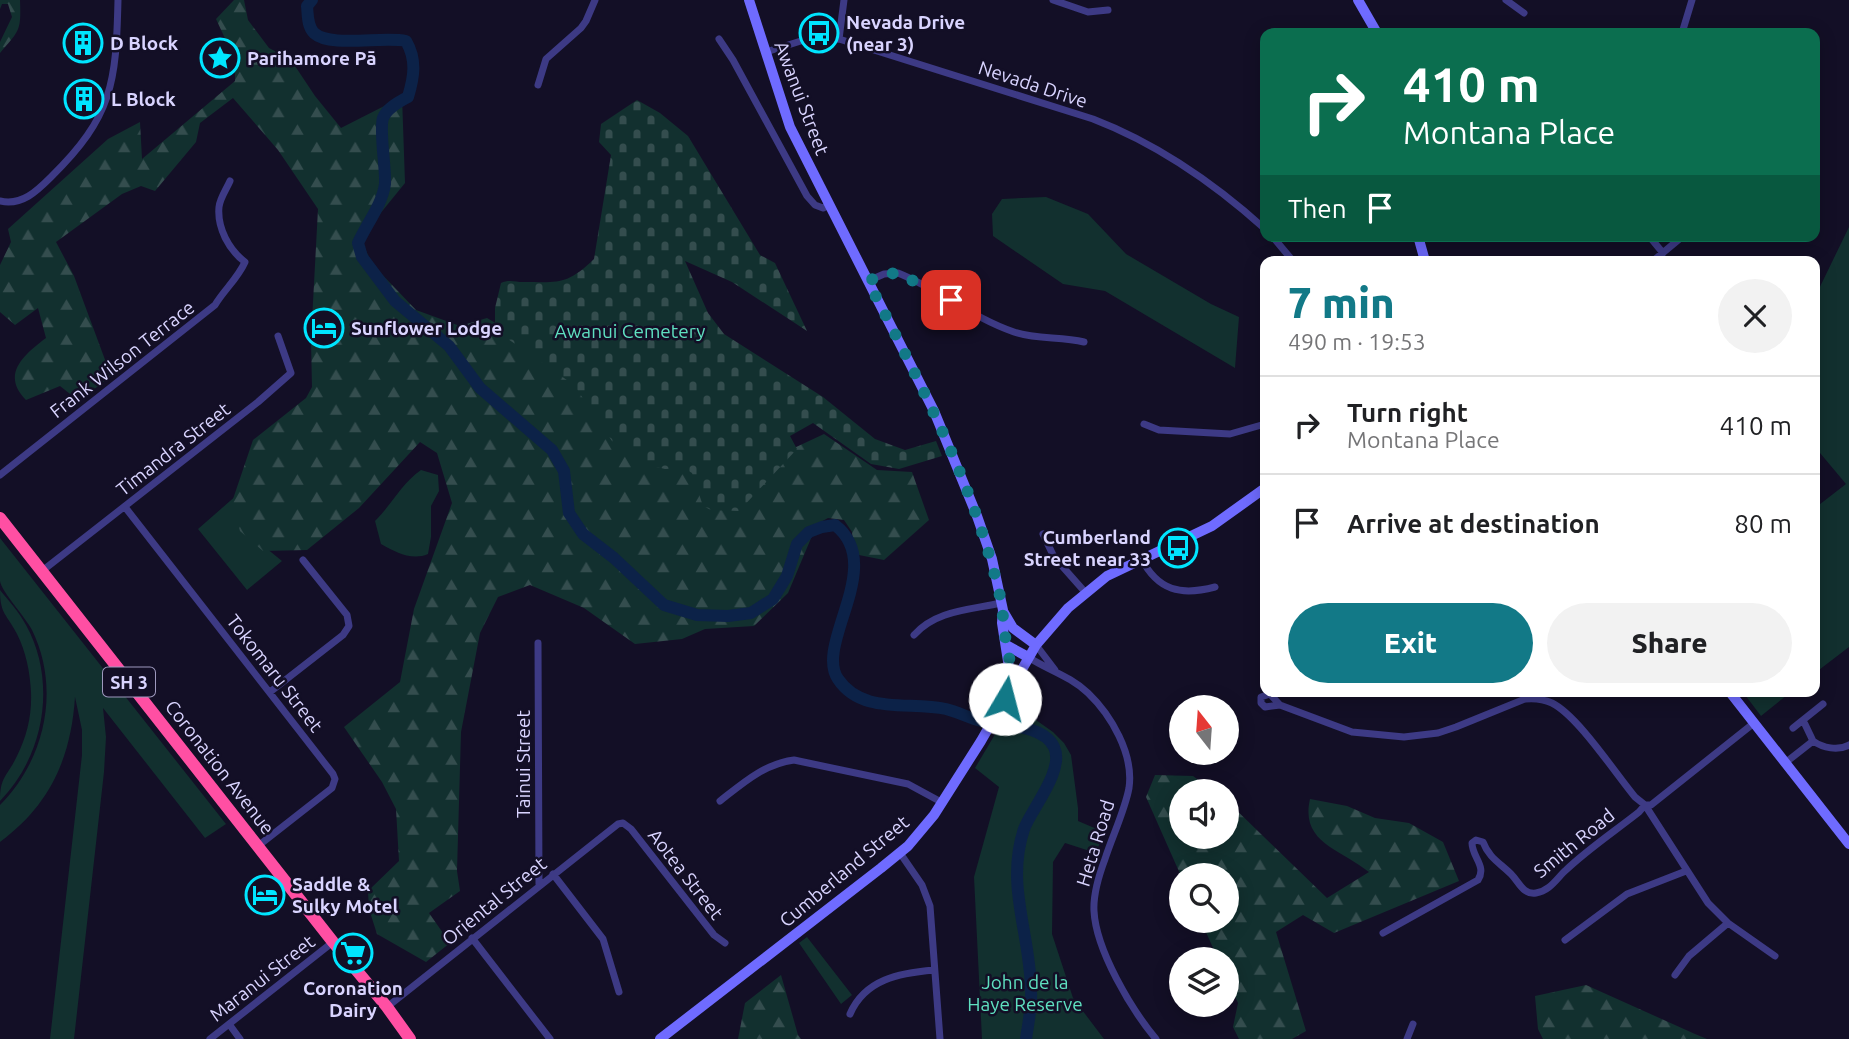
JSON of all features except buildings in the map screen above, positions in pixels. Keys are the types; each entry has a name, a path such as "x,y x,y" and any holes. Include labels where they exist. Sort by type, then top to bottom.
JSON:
{"highway":[{"name":"Coronation Avenue","path":"0,518 410,1039"}],"street":[{"path":"0,201 18,201 37,191 68,161 94,127 112,84 117,58 118,0"},
{"path":"538,85 545,59 581,28 595,0"},
{"name":"Awanui Street","path":"749,0 790,127 942,428 985,538 1002,607 1013,628 1036,645"},
{"path":"839,39 844,0"},
{"path":"1053,0 1088,12 1108,10"},
{"path":"1358,0 1374,28"},
{"path":"1506,0 1524,13"},
{"path":"1684,28 1692,0"},
{"name":"Awanui Street","path":"719,39 807,196 815,205 823,208 829,205"},
{"name":"Nevada Drive","path":"766,52 804,40 839,39 1114,127 1187,166 1260,225"},
{"name":"Frank Wilson Terrace","path":"0,475 206,313 240,273 245,262 228,244 219,210 230,181"},
{"path":"1277,242 1289,256"},
{"path":"1654,242 1663,253"},
{"path":"1659,256 1676,242"},
{"path":"868,281 884,274 898,273 1017,333 1084,342"},
{"name":"Timandra Street","path":"42,571 258,402 291,373 278,336"},
{"path":"1144,424 1159,430 1230,433 1260,425"},
{"name":"Cumberland Street","path":"660,1039 916,838 943,803 1036,645 1055,621 1085,592 1107,576 1212,526 1260,492"},
{"name":"Tokomaru Street","path":"125,507 330,769 335,779 332,788 258,846"},
{"path":"1043,534 1054,557 1085,592"},
{"path":"1142,558 1156,579 1168,587 1189,592 1215,587"},
{"path":"270,692 343,635 349,626 347,615 303,560"},
{"path":"915,635 928,621 938,617 1002,607"},
{"name":"Awanui Street","path":"1002,607 1012,687"},
{"name":"Tainui Street","path":"538,643 539,884"},
{"path":"1006,645 1028,657"},
{"name":"Heta Road","path":"1036,645 1055,670"},
{"name":"Heta Road","path":"1028,657 1055,670 1087,692 1100,706 1117,733 1128,760 1129,787 1097,882 1094,911 1103,948 1117,979 1156,1039"},
{"path":"1734,697 1849,844"},
{"path":"1280,705 1352,732 1404,737 1438,733 1525,699 1552,703 1569,715 1634,797 1645,805 1707,904 1728,923 1775,956"},
{"path":"1793,728 1823,704"},
{"path":"1803,720 1813,741 1821,746 1843,748 1849,745"},
{"name":"Smith Road","path":"1383,933 1478,880 1481,866 1471,848 1476,839 1483,842 1489,855 1512,874 1523,888 1535,893 1553,884 1565,870 1645,805 1651,805 1754,723"},
{"path":"1785,763 1813,741"},
{"path":"720,801 754,774 780,762 794,760 908,784 943,803"},
{"name":"Oriental Street","path":"387,1007 539,884 614,826 623,823"},
{"name":"Aotea Street","path":"623,823 631,828 714,935 725,943"},
{"path":"900,853 927,897 940,1039"},
{"path":"1566,940 1627,894 1686,871"},
{"path":"553,874 604,939 619,992"},
{"path":"1675,975 1689,956 1728,923"},
{"path":"472,938 551,1039"},
{"name":"Maranui Street","path":"210,1039 333,942"},
{"path":"850,1014 856,1002 883,980 897,974 934,970"},
{"path":"229,1024 240,1039"},
{"path":"1407,1039 1413,1024"}],"green space":[{"path":"0,0 20,0 20,10 18,30 0,53 0,42 12,17 8,4 2,4 0,9"},
{"path":"234,0 244,0 248,20 269,48 291,60 341,128 402,97 405,183 366,231 363,244 372,264 416,310 460,326 487,318 561,362 779,455 824,434 877,470 912,472 929,520 884,560 854,554 852,532 844,520 828,518 817,524 788,593 754,626 705,629 682,639 635,644 584,608 530,585 498,597 480,633 461,732 457,871 460,891 429,913 450,943 426,962 377,934 369,909 368,891 399,861 396,809 382,782 344,727 400,682 414,609 452,503 437,453 420,442 359,508 307,550 263,551 240,531 232,502 253,440 306,398 312,387 311,340 318,209 278,150 233,98 200,123 196,142 155,191 141,186 122,194 56,242 74,276 111,376 79,401 60,386 26,400 15,382 15,373 30,351 46,338 38,308 15,325 0,312 0,265 11,242 8,229 108,139 140,122 142,159 235,81 235,60 216,19"},
{"name":"Awanui Cemetery","path":"637,100 660,113 688,136 760,255 775,263 807,331 732,282 685,261 708,313 724,334 823,397 875,439 905,450 936,441 942,456 899,469 871,464 813,423 790,436 797,449 739,511 711,510 703,506 692,473 684,468 665,469 653,466 612,441 574,385 495,330 495,308 501,283 561,281 576,274 594,259 611,155 599,142 601,124"},
{"path":"1046,197 1088,214 1126,254 1211,304 1239,317 1235,368 1105,291 1063,284 993,236 992,214 1002,199"},
{"path":"1849,227 1849,647 1820,669 1820,504 1846,484 1820,453 1820,287"},
{"path":"421,470 438,475 439,491 431,506 428,554 416,557 398,553 381,544 375,521 408,481"},
{"path":"238,494 255,539 282,561 247,590 198,529"},
{"path":"0,538 226,824 205,838 103,708 106,737 104,772 74,1039 50,1039 82,755 82,730 75,697 69,740 55,778 32,812 0,842 0,805 28,767 38,745 44,723 46,676 32,630 1,585"},
{"path":"0,590 23,620 36,647 43,693 42,717 36,740 15,783 0,801 3,781 26,733 31,701 30,677 25,655 3,610"},
{"path":"1747,697 1785,697 1761,716"},
{"name":"John de la Haye Reserve","path":"1013,704 1064,743 1071,755 1078,821 1104,832 1096,853 1065,843 1053,862 1052,934 1073,998 1104,1039 982,1039 974,877 999,787 975,768"},
{"path":"1155,775 1193,776 1197,779 1169,779 1169,849 1146,797"},
{"path":"1310,799 1347,806 1375,818 1409,823 1443,842 1459,881 1334,933 1303,915 1276,932 1306,1031 1292,1039 1239,1039 1233,1027 1235,1017 1239,1017 1239,947 1213,947 1206,933 1239,933 1239,863 1175,863 1169,849 1239,849 1239,813 1327,898 1369,872 1317,835 1311,826"},
{"path":"807,937 852,995 841,1004 799,943"},
{"path":"781,975 801,1039 738,1039 745,1003"},
{"path":"1586,985 1707,1039 1543,1039 1538,1029 1535,996"}],"waterway":[{"path":"312,0 307,6 309,24 314,33 332,40 406,41 412,55 413,76 408,97 390,108 383,118 385,184 378,207 358,243 362,257 395,301 449,346 480,388 552,450 564,471 569,513 583,534 614,558 664,605 697,615 728,616 751,613 773,599 787,576 797,544 809,532 835,525 849,542 854,561 852,582 835,646 833,664 838,679 848,690 873,702 946,709 981,721 1032,730 1049,739 1056,756 1055,767 1024,829 1017,870 1030,971 1030,1010 1026,1039"}],"place":[{"name":"Nevada Drive (near 3)","path":"819,33"},
{"name":"D Block","path":"83,43"},
{"name":"Parihamore Pā","path":"220,58"},
{"name":"L Block","path":"84,99"},
{"name":"Sunflower Lodge","path":"324,328"},
{"name":"Cumberland Street near 33","path":"1178,548"},
{"name":"Saddle & Sulky Motel","path":"265,895"},
{"name":"Coronation Dairy","path":"353,953"}],"route":[{"path":"951,300 898,273 884,274 868,281 942,428 992,559 1003,610 1002,623 1012,687 1005,699"}]}
